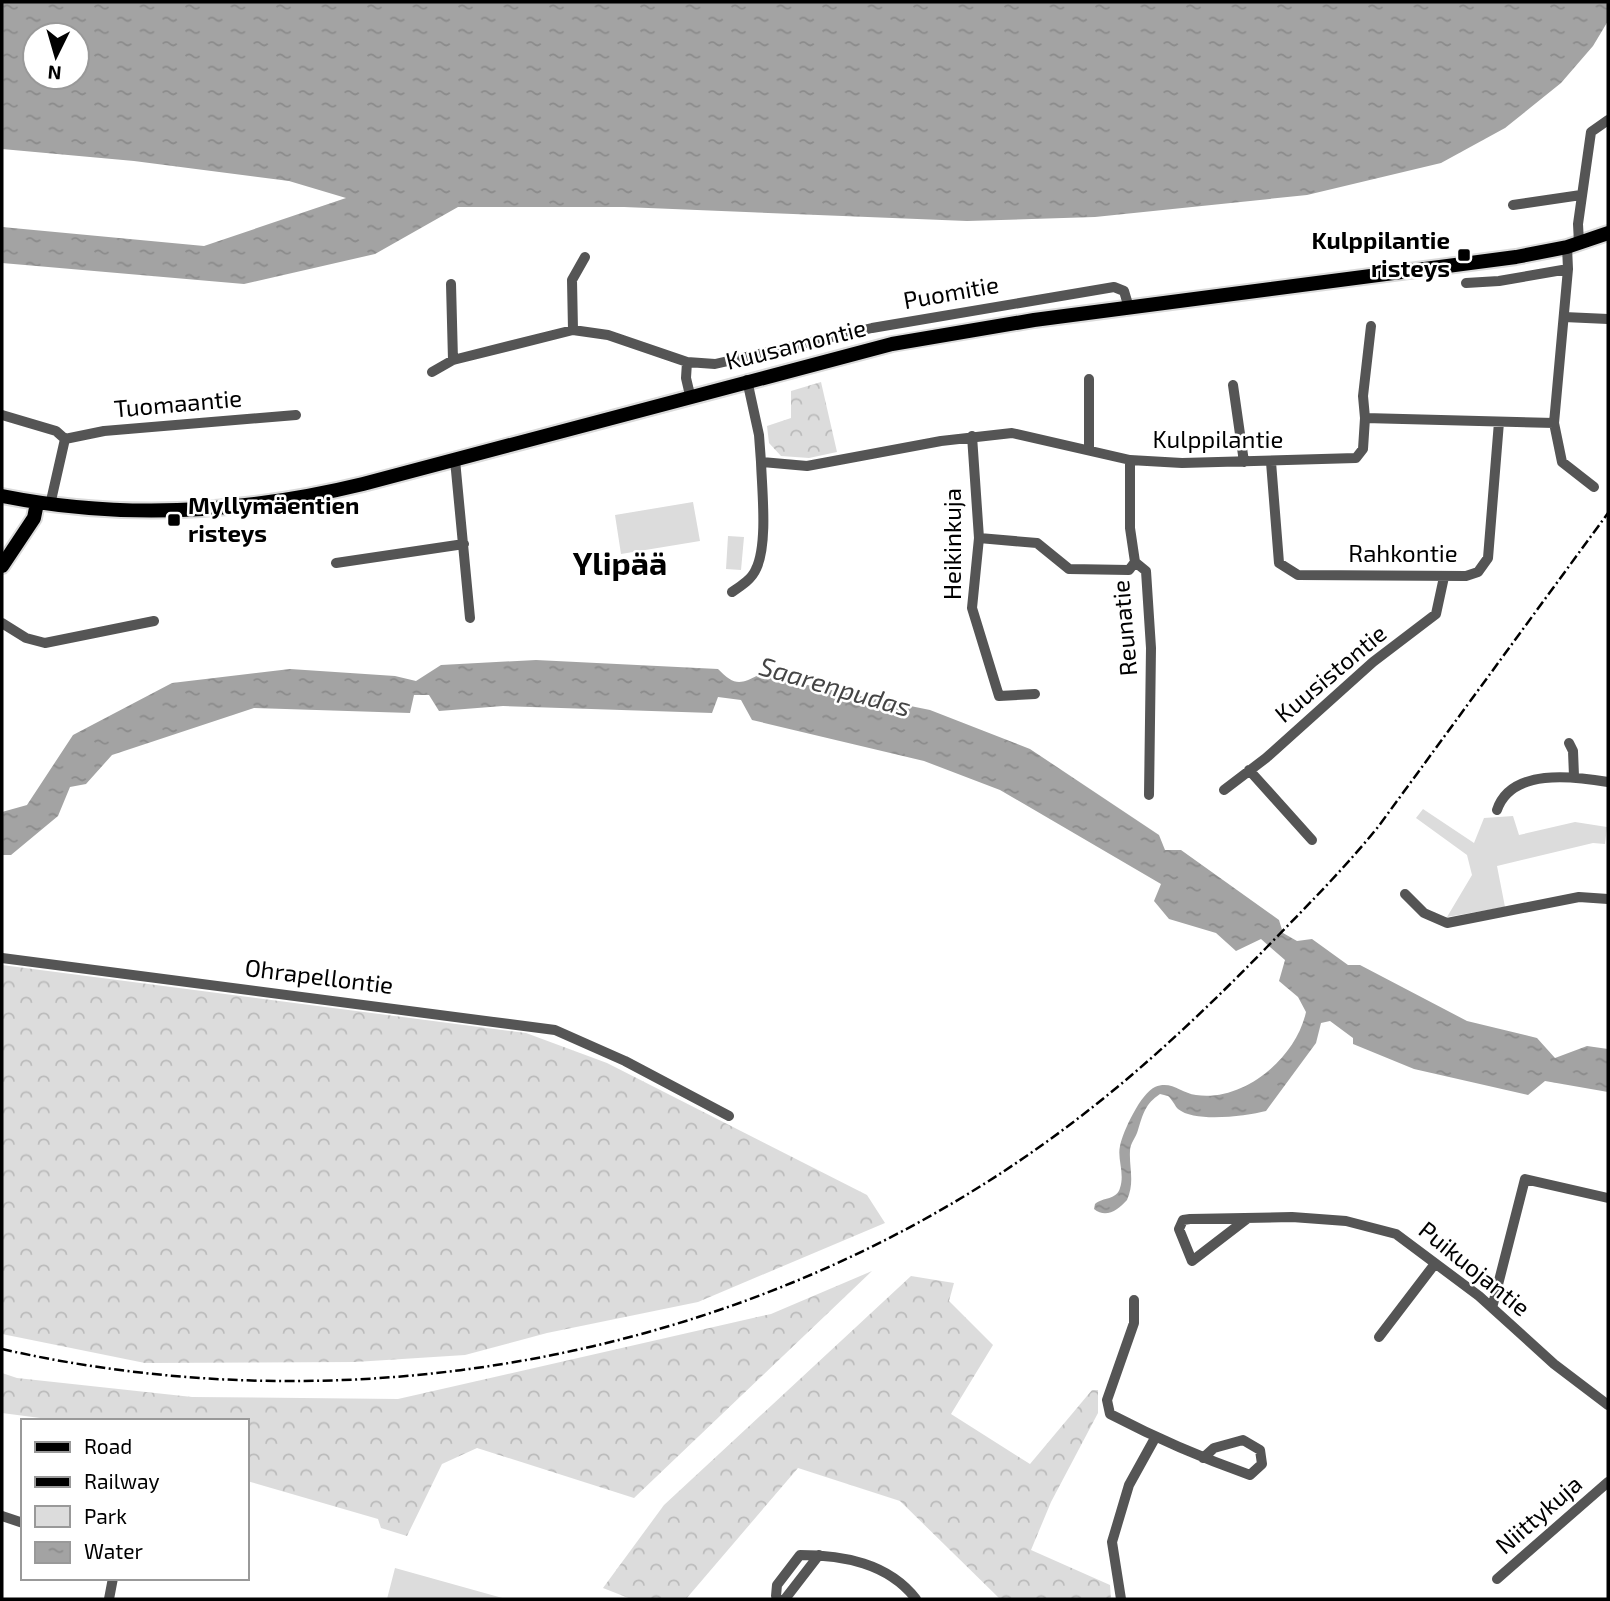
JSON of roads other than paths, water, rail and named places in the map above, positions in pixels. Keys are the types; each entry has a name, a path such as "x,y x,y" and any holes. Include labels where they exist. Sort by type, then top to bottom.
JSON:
{"main road":[{"name":"Kuusamontie","path":"2,495 43,504 159,512 234,508 333,492 747,380 881,347 960,331 1497,260 1573,245 1608,233"},
{"path":"2,566 43,504"}],"street":[{"path":"1594,487 1562,462 1554,423 1568,269 1591,132 1608,120"},
{"path":"1513,205 1581,195"},
{"path":"573,330 572,280 585,257"},
{"path":"1466,282 1484,283 1568,269"},
{"path":"451,284 453,360"},
{"name":"Puomitie","path":"432,372 453,360 573,330 608,335 687,362 729,362 872,328 1114,288 1124,291 1129,308"},
{"path":"1564,317 1608,319"},
{"path":"1371,326 1363,396 1365,418 1554,423"},
{"path":"687,362 686,378 690,396"},
{"path":"1089,379 1089,450"},
{"path":"732,592 751,575 758,560 760,435 747,380"},
{"path":"1233,385 1244,462"},
{"path":"2,415 56,431 65,439 43,504"},
{"name":"Tuomaantie","path":"65,439 104,431 296,415"},
{"name":"Kulppilantie","path":"761,462 807,466 972,436 1012,433 1130,460 1271,462 1356,458 1363,449 1365,418"},
{"name":"Rahkontie","path":"1271,462 1279,563 1298,575 1466,576 1478,572 1488,558 1499,422"},
{"name":"Heikinkuja","path":"972,436 979,538 972,608 999,696 1035,694"},
{"path":"455,460 470,618"},
{"name":"Reunatie","path":"1130,460 1130,528 1135,562 1146,571 1151,648 1149,795"},
{"path":"979,538 1037,543 1069,569 1129,570 1135,562"},
{"path":"337,563 464,544"},
{"name":"Kuusistontie","path":"1224,790 1373,662 1436,614 1444,577"},
{"path":"2,623 26,638 45,643 154,621"},
{"path":"1569,743 1573,751 1574,776"},
{"path":"1250,770 1312,840"},
{"path":"1497,810 1501,796 1513,786 1574,776 1608,782"},
{"path":"1405,894 1424,913 1447,923 1571,898 1608,899"},
{"name":"Ohrapellontie","path":"2,958 555,1030 625,1061 729,1116"},
{"path":"1492,1308 1525,1179 1608,1198"},
{"name":"Puikuojantie","path":"1248,1218 1232,1233 1192,1261 1179,1229 1183,1220 1248,1218 1346,1221 1396,1234 1492,1308 1554,1364 1608,1405"},
{"path":"1379,1337 1434,1265"},
{"path":"1134,1300 1134,1323 1107,1400 1110,1414 1155,1438 1203,1458 1251,1475 1262,1464 1260,1450 1242,1440 1214,1448 1203,1458"},
{"path":"1121,1599 1112,1542 1129,1485 1155,1438"},
{"name":"Niittykuja","path":"1497,1579 1608,1482"},
{"path":"2,1516 21,1522"},
{"path":"779,1599 776,1597 778,1585 800,1555 837,1555 884,1571 916,1599"},
{"path":"785,1599 819,1555"},
{"path":"109,1599 113,1580"}],"water":[{"path":"2,2 1608,2 1608,21 1593,46 1561,83 1505,128 1441,163 1307,195 1095,217 967,221 624,207 458,207 375,254 244,284 2,263 2,227 204,246 346,198 289,181 134,161 2,149"},
{"path":"536,660 718,669 736,682 758,675 930,710 1030,749 1159,835 1165,850 1181,850 1279,920 1283,933 1297,941 1312,939 1348,965 1360,965 1467,1021 1537,1038 1555,1058 1587,1046 1608,1049 1608,1092 1545,1081 1528,1095 1414,1069 1353,1044 1353,1038 1330,1021 1321,1023 1316,1043 1266,1111 1234,1116 1196,1116 1178,1109 1168,1096 1160,1094 1155,1098 1145,1110 1131,1145 1131,1181 1127,1200 1112,1212 1098,1212 1094,1209 1095,1204 1118,1192 1122,1177 1119,1151 1122,1139 1133,1113 1150,1091 1166,1085 1196,1095 1232,1091 1265,1073 1291,1045 1306,1012 1298,997 1279,981 1285,960 1261,939 1236,951 1216,933 1169,919 1154,901 1161,884 1000,790 924,761 752,720 741,700 718,697 712,713 503,706 439,711 429,695 414,695 410,713 254,708 112,755 86,784 70,787 58,816 11,855 2,855 2,812 27,805 73,735 172,683 290,669 395,676 416,681 441,665"}],"railway":[{"path":"2,1349 133,1372 267,1381 400,1376 533,1359 663,1328 790,1284 911,1227 1025,1157 1090,1109 1180,1032 1266,948 1378,827 1608,513"}],"place":[{"name":"Kulppilantie risteys","path":"1464,255"},
{"name":"Myllymäentien risteys","path":"174,520"}],"district":[{"name":"Ylipää","path":"620,564"}],"water label":[{"name":"Saarenpudas","path":"835,687"}]}
